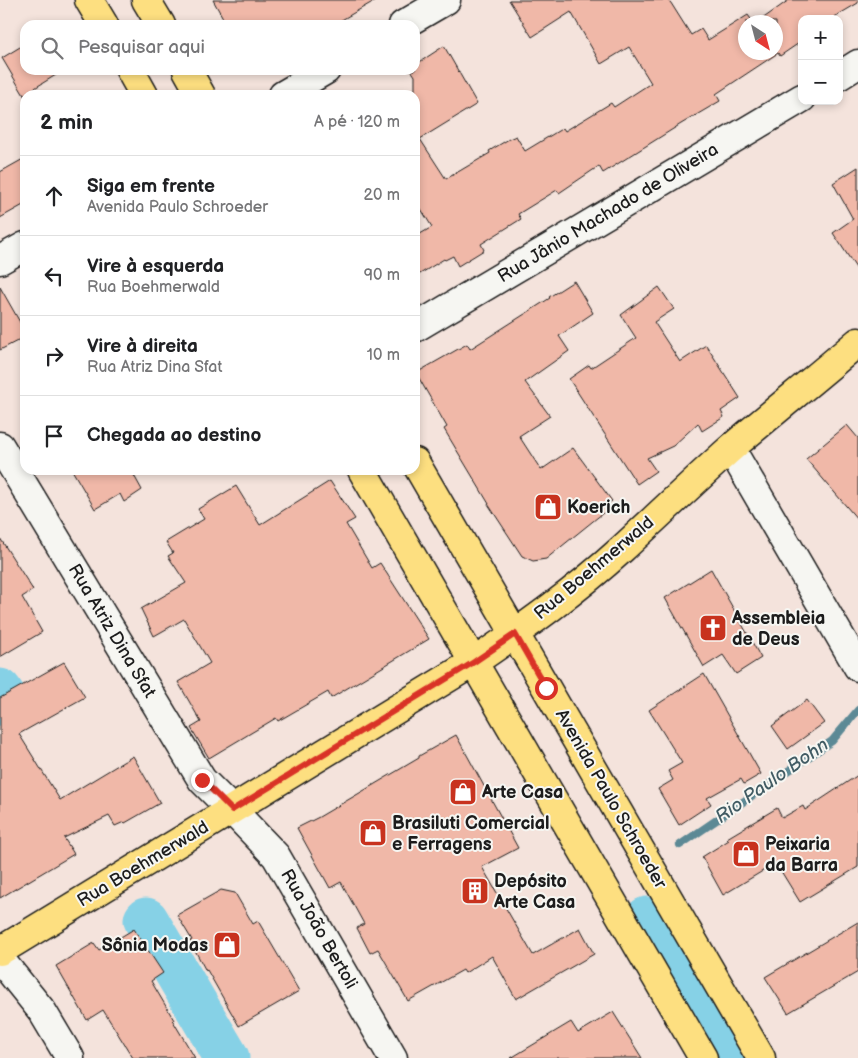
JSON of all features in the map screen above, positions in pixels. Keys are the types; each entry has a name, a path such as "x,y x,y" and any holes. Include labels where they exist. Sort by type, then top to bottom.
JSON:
{"main road":[{"path":"89,0 101,20"},
{"path":"146,0 158,20"},
{"path":"133,75 141,90"},
{"path":"190,75 199,90"},
{"name":"Rua Boehmerwald","path":"0,952 474,662 515,634 573,590 621,550 731,449 858,342"},
{"name":"Avenida Paulo Schroeder","path":"420,471 761,1058"},
{"path":"365,475 703,1058"}],"street":[{"path":"412,20 446,0"},
{"path":"843,73 858,64"},
{"path":"292,90 317,75"},
{"name":"Rua Jânio Machado de Oliveira","path":"420,325 798,100"},
{"path":"0,260 20,249"},
{"name":"Rua Atriz Dina Sfat","path":"0,446 202,780 232,810"},
{"path":"731,449 856,664"},
{"name":"Rua João Bertoli","path":"232,810 276,856 394,1058"},
{"path":"0,959 42,1012 70,1058"}],"building":[{"path":"213,0 376,0 342,20 224,20"},
{"path":"509,0 669,0 691,35 701,29 708,40 738,21 738,60 767,60 716,94 720,101 603,173 599,166 559,193 557,190 518,214 521,219 481,244 484,250 458,266 453,256 444,259 420,274 420,234 432,227 420,207 420,139 446,179 490,153 489,151 509,139 516,136 525,151 563,128 565,131 611,103 614,107 651,83 629,47 601,64 571,12 532,37"},
{"path":"789,0 858,0 858,3 838,15 798,15 798,44 783,54 783,15 768,15"},
{"path":"444,46 477,104 420,139 420,90 415,90 414,75 420,75 420,62"},
{"path":"20,47 20,75 56,75 32,90 21,90 2,58"},
{"path":"20,161 20,207 0,218 0,172"},
{"path":"858,167 858,271 833,233 853,219 833,183"},
{"path":"574,281 593,313 559,336 569,351 525,382 550,416 519,436 541,470 573,448 612,501 605,505 608,509 546,559 533,561 522,556 488,504 444,429 447,427 420,380 420,371 467,344 470,349"},
{"path":"0,287 20,322 20,340 0,350"},
{"path":"659,287 674,309 654,322 680,362 706,345 740,398 721,411 724,417 702,431 698,423 673,446 647,458 656,471 637,484 569,379 589,365 591,368 636,338 621,315"},
{"path":"847,425 858,438 858,520 806,459"},
{"path":"75,475 134,475 142,490 124,502 120,494 95,509"},
{"path":"330,481 355,519 346,524 372,568 380,563 429,639 331,698 328,692 278,721 276,718 209,758 191,728 201,722 178,682 210,663 184,619 154,636 141,609 186,583 168,556 173,553 166,542 204,519 198,509 236,486 260,525"},
{"path":"0,538 33,590 22,597 42,632 0,657"},
{"name":"Assembleia de Deus","path":"711,569 761,658 736,674 723,655 704,667 665,598"},
{"path":"64,662 85,697 19,734 60,800 133,756 160,803 125,823 115,826 109,816 64,838 74,854 0,898 0,698"},
{"path":"704,674 761,774 744,784 741,779 707,798 711,804 679,825 658,789 673,780 668,771 682,763 649,710"},
{"path":"807,700 824,723 788,749 772,726"},
{"path":"456,735 518,848 482,867 533,955 580,928 594,954 516,999 492,956 465,973 463,970 408,1001 378,949 370,953 357,928 364,924 341,882 330,888 297,828 319,817"},
{"path":"858,775 858,867 800,902 776,863 723,895 702,857 729,840 727,838 777,808 782,818 803,806 805,810"},
{"path":"221,890 235,893 253,924 258,921 299,991 239,1026 206,971 190,941 192,940 177,915"},
{"path":"858,922 858,972 788,1013 765,977"},
{"path":"134,929 163,973 151,981 195,1058 133,1058 103,1010 87,1020 56,966 94,943 99,950"},
{"path":"613,1012 642,1058 511,1058 571,1022 578,1033"}],"waterway":[{"path":"0,691 10,706"},
{"name":"Rio Paulo Bohn","path":"680,845 832,741 858,710"},
{"name":"Rio Paulo Bohn","path":"647,919 728,1058"},
{"path":"146,920 227,1058"}],"place":[{"name":"Koerich","path":"548,507"},
{"name":"Assembleia de Deus","path":"713,628"},
{"name":"Arte Casa","path":"463,792"},
{"name":"Brasiluti Comercial e Ferragens","path":"373,833"},
{"name":"Peixaria da Barra","path":"746,854"},
{"name":"Depósito Arte Casa","path":"475,891"},
{"name":"Sônia Modas","path":"227,945"}],"route":[{"path":"202,780 232,810 474,662 515,634 546,688"}]}
